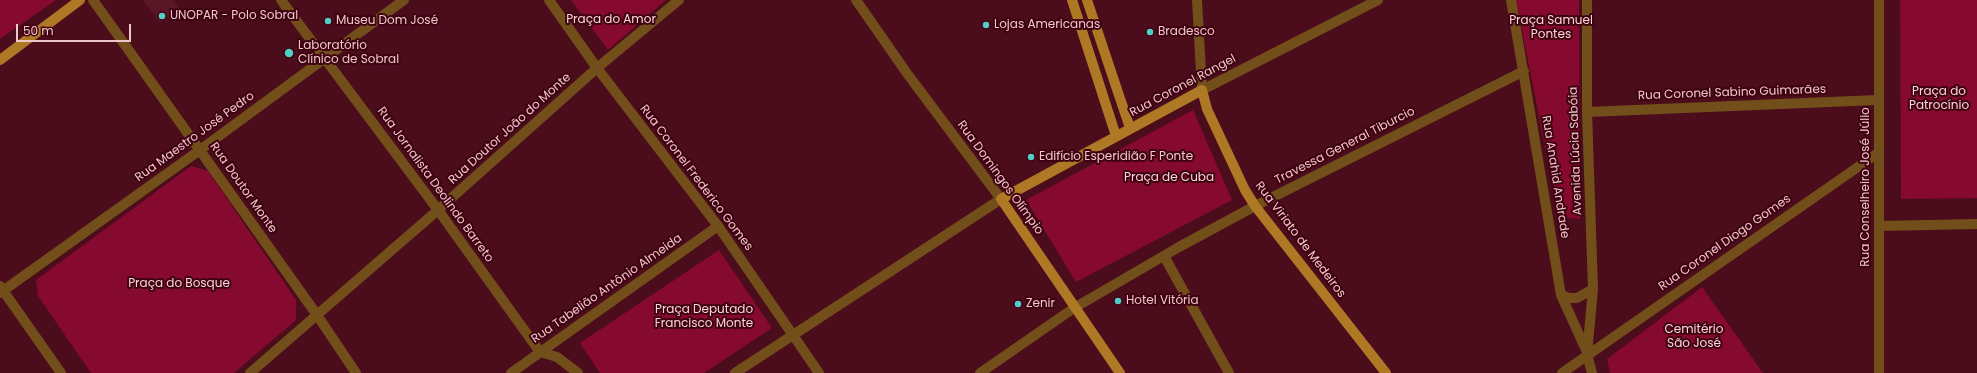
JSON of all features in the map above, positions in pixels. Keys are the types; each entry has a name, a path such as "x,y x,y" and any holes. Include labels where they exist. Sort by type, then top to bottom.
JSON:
{"main road":[{"path":"0,60 80,0"},
{"path":"1072,0 1116,136"},
{"path":"1087,0 1130,128"},
{"name":"Rua Coronel Rangel","path":"1001,199 1202,90"},
{"name":"Rua Viriato de Medeiros","path":"1202,90 1207,109 1245,190 1386,373"},
{"name":"Rua Domingos Olímpio","path":"1001,199 1074,308 1120,373"}],"street":[{"name":"Rua Doutor Monte","path":"93,0 317,315 356,373"},
{"name":"Rua Jornalista Deolindo Barreto","path":"281,0 438,210 540,352"},
{"name":"Rua Maestro José Pedro","path":"1,290 200,150 404,0"},
{"name":"Rua Coronel Frederico Gomes","path":"549,0 597,68 718,226 819,373"},
{"name":"Rua Doutor João do Monte","path":"250,373 438,210 597,68 679,0"},
{"name":"Rua Domingos Olímpio","path":"856,0 906,72 1001,199"},
{"path":"1197,0 1202,90"},
{"name":"Rua Coronel Rangel","path":"1202,90 1378,0"},
{"name":"Rua Anahid Andrade","path":"1511,0 1561,295 1588,354"},
{"name":"Avenida Lúcia Sabóia","path":"1587,0 1587,112 1593,289 1588,354 1592,373"},
{"name":"Rua Conselheiro José Júlio","path":"1879,0 1878,153 1880,373"},
{"name":"Travessa General Tiburcio","path":"980,373 1074,308 1164,256 1256,206 1524,71"},
{"name":"Rua Coronel Sabino Guimarães","path":"1587,112 1878,100"},
{"name":"Rua Coronel Diogo Gomes","path":"1562,373 1878,153"},
{"path":"735,373 1001,199"},
{"path":"1879,226 1977,224"},
{"name":"Rua Tabelião Antônio Almeida","path":"511,373 718,226"},
{"path":"1164,256 1229,373"},
{"path":"1561,295 1569,298 1577,298 1593,289"},
{"path":"1,290 61,373"},
{"path":"540,352 557,357 578,373"}],"shaded area":[{"name":"UNOPAR - Polo Sobral","path":"143,0 174,0 180,9 160,23"}],"green space":[{"path":"0,0 56,0 0,39"},
{"name":"Praça do Amor","path":"571,0 666,0 608,50"},
{"name":"Praça Samuel Pontes","path":"1516,0 1579,0 1580,219 1559,217"},
{"name":"Praça do Patrocínio","path":"1900,0 1977,0 1977,198 1901,199"},
{"name":"Praça de Cuba","path":"1193,110 1232,200 1076,282 1026,200"},
{"name":"Praça do Bosque","path":"191,166 208,171 296,300 296,320 234,373 91,373 38,296 36,280"},
{"name":"Praça Deputado Francisco Monte","path":"719,250 772,328 704,373 600,373 580,343"},
{"name":"Cemitério São José","path":"1702,287 1763,373 1610,373 1607,359"}],"place":[{"name":"UNOPAR - Polo Sobral","path":"162,16"},
{"name":"Museu Dom José","path":"328,21"},
{"name":"Lojas Americanas","path":"986,25"},
{"name":"Bradesco","path":"1150,32"},
{"name":"Laboratório Clínico de Sobral","path":"289,53"},
{"name":"Edifício Esperidião F Ponte","path":"1031,157"},
{"name":"Hotel Vitória","path":"1118,301"},
{"name":"Zenir","path":"1018,304"}]}
